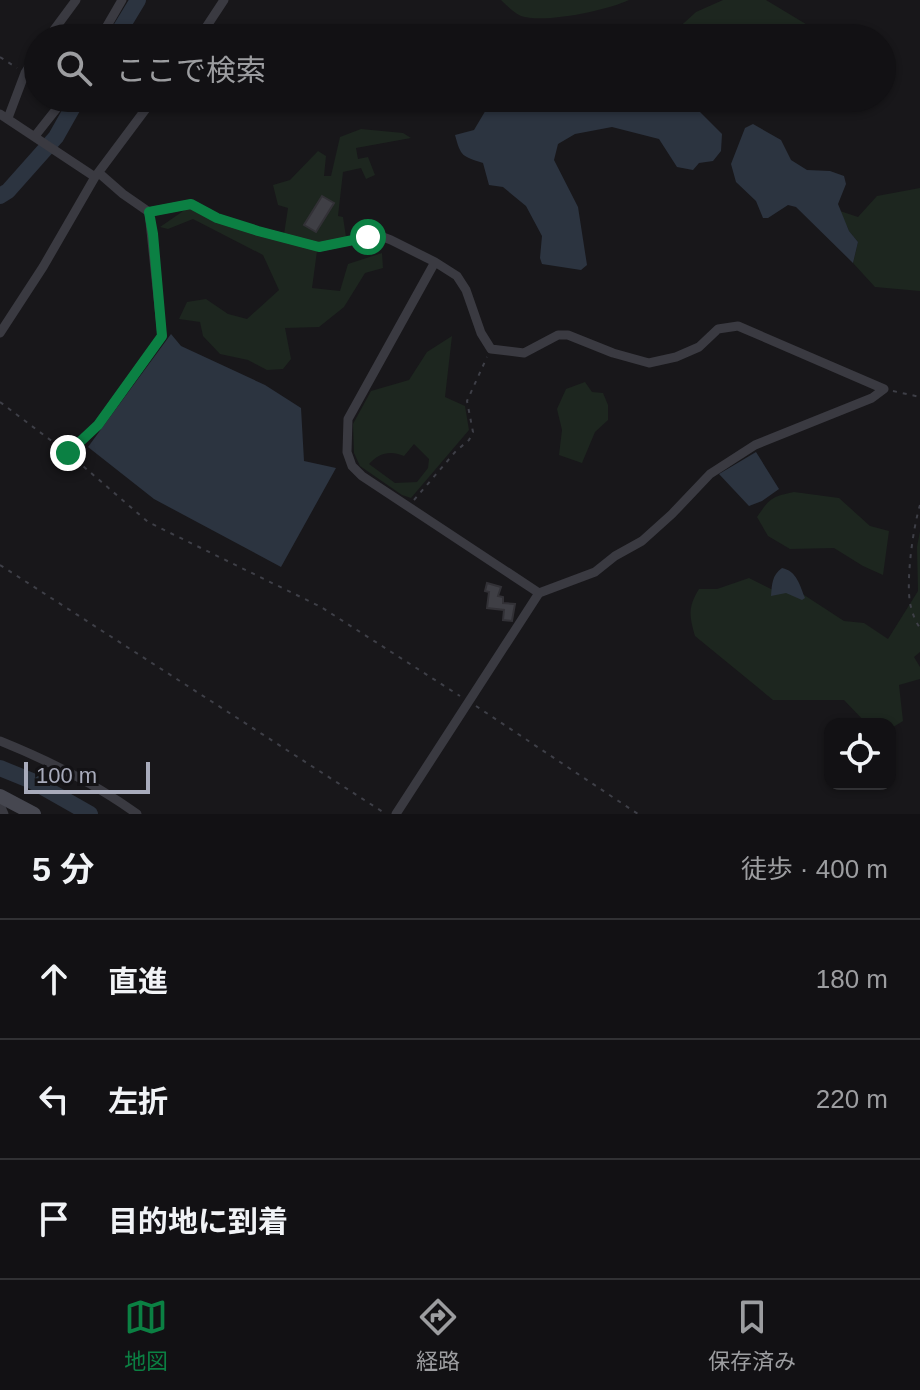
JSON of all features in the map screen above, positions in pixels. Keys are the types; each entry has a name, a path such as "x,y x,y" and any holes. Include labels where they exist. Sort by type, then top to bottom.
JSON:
{"main road":[{"path":"0,796 34,814"}],"street":[{"path":"58,24 76,0"},
{"path":"108,24 122,0"},
{"path":"208,24 224,0"},
{"path":"24,75 4,116 149,212 153,234 162,336 98,425 68,453"},
{"path":"37,137 55,112"},
{"path":"0,333 97,175 144,112"},
{"path":"149,212 191,204 217,218 319,247 383,237 457,276 491,349 524,353 558,335 568,335 649,363 676,357 699,347 718,329 738,326 884,389 872,398 755,445 710,474 642,541 595,572 539,593 396,814"},
{"path":"435,262 348,419 347,452 352,466 362,476 539,593"},
{"path":"0,741 95,787 137,814"},
{"path":"0,805 4,814"}],"path":[{"path":"0,57 24,72"},
{"path":"409,506 469,440 473,432 467,401 491,349"},
{"path":"884,389 920,397"},
{"path":"0,402 68,453 148,522 321,607 638,814"},
{"path":"920,505 910,577 910,603 920,628"},
{"path":"0,565 386,814"}],"shaded area":[{"path":"501,0 629,0 592,12 531,18 521,16"},
{"path":"723,0 766,0 806,24 683,24 696,12"},
{"path":"361,129 403,133 411,138 356,148 358,159 368,157 375,175 366,179 361,168 343,172 338,216 343,217 346,237 317,251 312,288 340,291 348,264 382,253 383,268 365,273 344,307 319,327 285,328 291,359 283,369 267,370 248,360 220,354 203,336 200,322 179,319 187,302 206,299 228,314 247,319 279,290 263,255 193,219 168,229 160,227 189,207 283,241 288,208 278,205 273,185 290,180 318,151 326,156 324,176 331,176 340,137"},
{"path":"920,188 920,291 875,287 853,263 858,242 840,211 858,217 877,196"},
{"path":"452,336 445,397 465,406 469,430 411,498 360,466 354,453 353,424 371,391 409,380 427,352","holes":["414,444 429,459 428,468 417,482 395,483 369,464 385,454 404,456"]},
{"path":"585,382 592,392 603,393 608,405 608,420 595,432 582,463 559,455 562,430 557,409 566,389"},
{"path":"794,492 839,498 870,526 889,531 883,575 834,548 790,549 768,536 757,517 772,499"},
{"path":"920,531 920,652 914,657 920,667 920,679 899,685 903,721 896,725 896,718 861,718 844,700 773,700 695,636 691,611 699,589 717,589 749,578 777,592 798,591 844,621 864,623 888,639 918,591 917,547"}],"water":[{"path":"485,112 700,112 722,134 721,151 713,161 699,163 693,170 677,167 659,139 612,127 575,134 558,144 554,160 578,207 587,265 581,270 542,264 542,236 526,206 503,187 489,185 483,163 461,152 455,135 474,130"},
{"path":"753,124 781,140 791,160 807,170 830,171 844,176 846,184 838,204 849,231 858,242 853,263 796,207 788,205 763,218 756,201 736,182 731,164 745,128"},
{"path":"171,334 181,346 265,385 301,408 304,461 336,468 281,567 154,499 88,447"},
{"path":"756,452 779,489 749,506 719,474"},
{"path":"782,568 795,576 805,598 802,600 786,593 771,596 774,577"}],"building":[{"path":"322,196 334,203 316,232 304,225"},
{"path":"487,583 501,587 498,596 503,597 503,603 515,604 512,621 503,620 504,610 487,608"}],"waterway":[{"path":"123,24 138,0"},
{"path":"0,196 56,137 70,112"},
{"path":"0,768 32,781 90,814"}],"route":[{"path":"68,453 98,425 162,336 149,212 191,204 217,218 319,247 368,237"}]}
